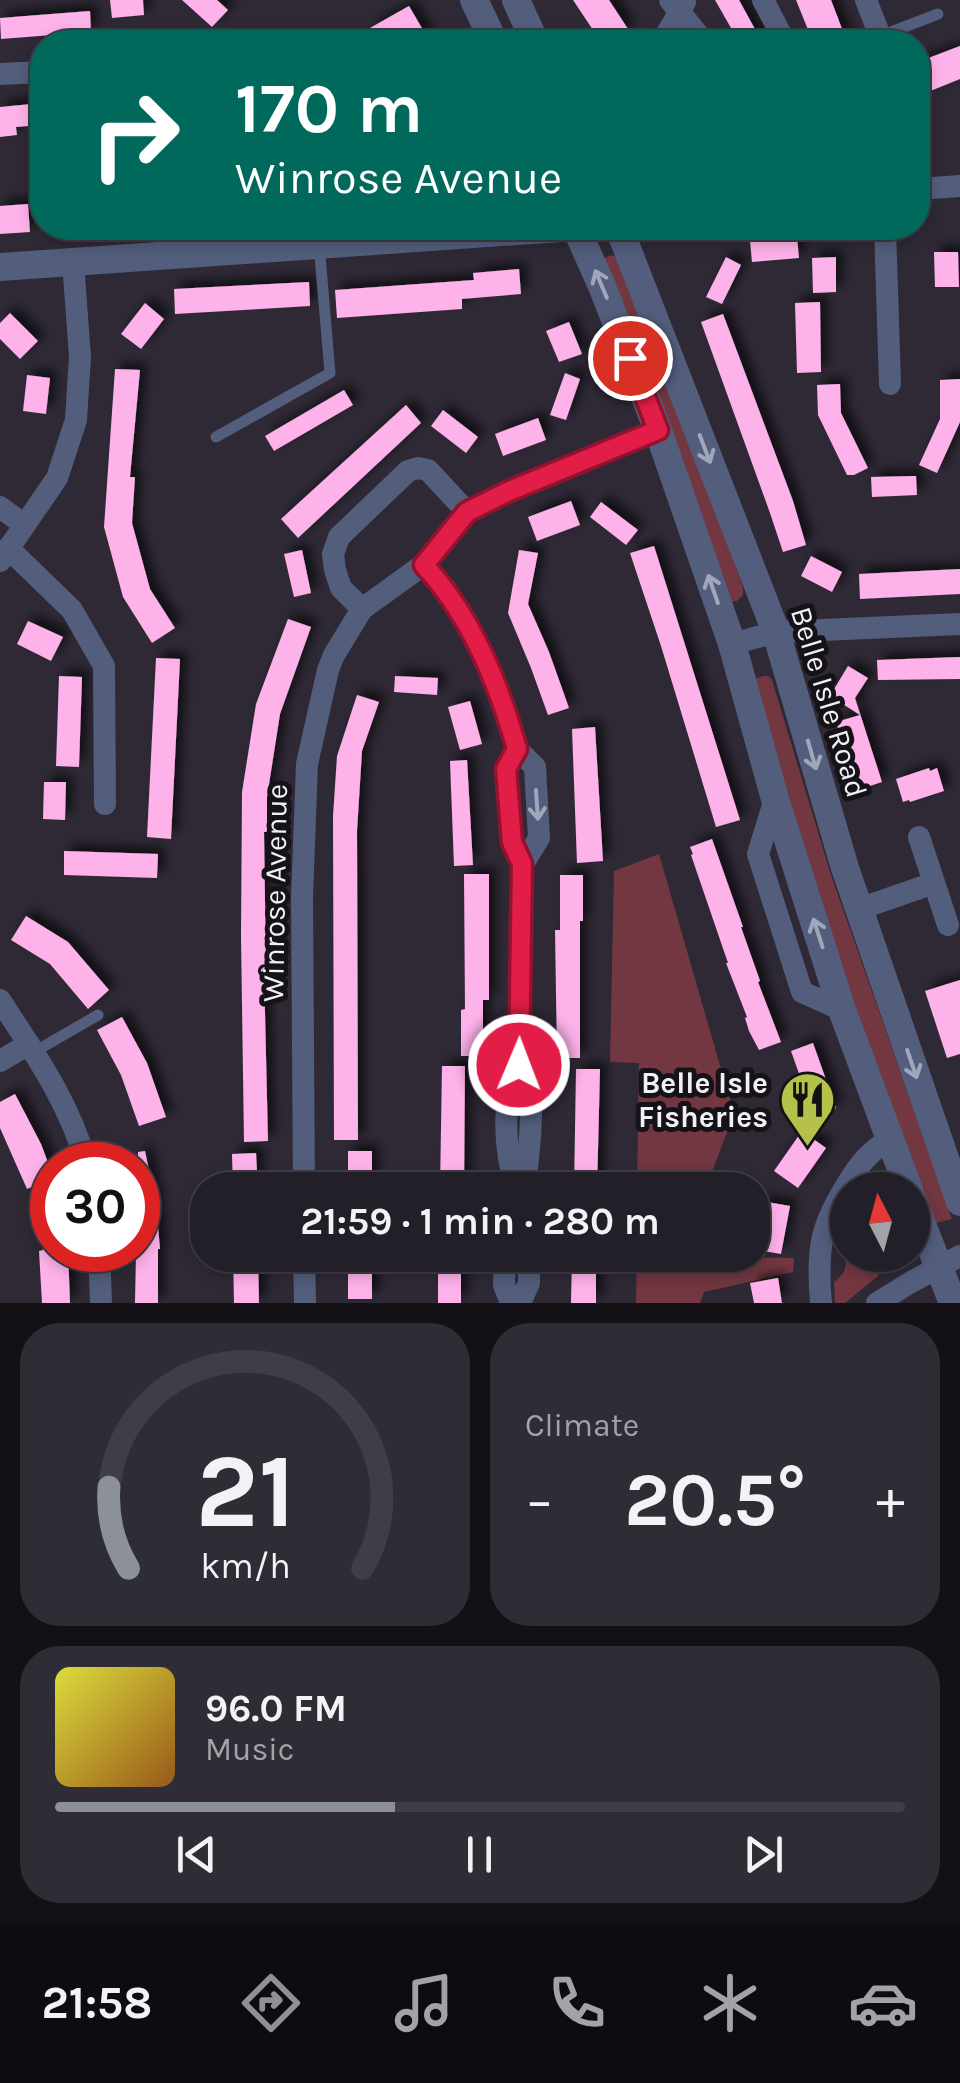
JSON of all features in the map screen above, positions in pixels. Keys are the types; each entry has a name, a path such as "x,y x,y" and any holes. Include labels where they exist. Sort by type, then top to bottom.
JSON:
{"street":[{"path":"474,0 488,30"},
{"path":"516,0 530,30"},
{"path":"763,0 779,30"},
{"path":"866,0 871,30"},
{"path":"667,30 679,4"},
{"path":"679,4 696,30"},
{"path":"0,74 30,73"},
{"path":"930,188 960,186"},
{"path":"0,267 310,240"},
{"path":"581,240 658,430 732,644 775,799 842,1010 902,1172"},
{"name":"Belle Isle Road","path":"623,240 776,632 859,909 960,1202"},
{"path":"885,240 890,384"},
{"path":"73,262 80,357 76,420 57,478 4,554 72,610 104,666 105,804"},
{"name":"Winrose Avenue","path":"304,1172 302,896 307,764 328,670 341,642 362,609 424,565 467,512 658,430"},
{"path":"362,609 341,588 333,554 339,537 408,471 428,470 467,512"},
{"path":"0,506 23,524"},
{"path":"424,565 445,588 486,660 517,749 506,769 512,842 522,864 519,1065 508,1098 507,1135 516,1172"},
{"path":"732,644 776,632 960,624"},
{"path":"918,836 948,925"},
{"path":"859,909 934,883"},
{"path":"0,1000 53,1082 80,1142"},
{"path":"0,1061 31,1048"},
{"path":"821,1303 821,1241 829,1213 870,1153 890,1140"},
{"path":"930,1229 950,1262 954,1303"},
{"path":"878,1303 950,1262"},
{"path":"100,1272 101,1303"},
{"path":"304,1272 305,1303"},
{"path":"504,1272 504,1285 511,1303"},
{"path":"520,1303 529,1283 529,1272"}],"lane":[{"path":"896,30 938,14"},
{"path":"216,438 330,373 332,240"},
{"path":"31,1048 98,1015"}],"shaded area":[{"path":"617,257 699,461 743,588 737,601 730,602 603,259"},
{"path":"769,676 772,680 831,875 952,1219 931,1224 930,1172 913,1172 811,881 754,679"},
{"path":"659,854 734,1114 712,1172 637,1172 639,1063 610,1062 614,871"},
{"path":"770,1258 794,1258 793,1272 704,1292 700,1303 636,1303 637,1272 770,1272"},
{"path":"878,1272 845,1303 835,1303 834,1282 842,1275"}],"building":[{"path":"110,0 143,0 144,15 112,18"},
{"path":"182,0 217,0 228,10 212,27"},
{"path":"573,0 609,0 628,29 593,30"},
{"path":"715,0 739,0 755,30 732,30"},
{"path":"796,0 831,0 842,30 808,30"},
{"path":"409,6 423,30 371,30"},
{"path":"90,11 91,30 30,30 30,37 1,39 0,18"},
{"path":"960,46 960,79 930,91 930,57"},
{"path":"30,104 30,126 16,127 17,135 0,137 0,107"},
{"path":"28,204 30,232 0,234 0,206"},
{"path":"797,240 799,258 752,262 750,241"},
{"path":"934,252 958,252 959,287 935,287"},
{"path":"726,257 741,265 722,304 706,297"},
{"path":"836,257 836,292 813,293 812,258"},
{"path":"519,269 521,294 462,299 462,309 337,318 335,290 474,280 473,273"},
{"path":"309,282 310,306 175,314 174,289"},
{"path":"820,302 821,372 797,373 795,303"},
{"path":"145,303 164,319 141,349 121,334"},
{"path":"10,313 38,341 20,359 0,339 0,323"},
{"path":"723,314 806,545 783,552 701,322"},
{"path":"569,322 582,354 559,362 546,331"},
{"path":"115,369 140,370 130,477 135,477 132,523 150,589 175,628 152,643 123,597 104,527"},
{"path":"565,373 580,379 566,420 550,415"},
{"path":"27,375 50,378 46,414 23,411"},
{"path":"960,379 960,422 937,473 919,465 940,419 940,380"},
{"path":"840,384 841,413 868,468 854,475 847,475 818,415 817,385"},
{"path":"344,390 353,405 274,451 265,436"},
{"path":"406,405 421,423 298,538 281,519"},
{"path":"443,410 478,437 466,453 431,426"},
{"path":"538,418 546,440 503,456 495,434"},
{"path":"916,476 917,495 872,497 871,477"},
{"path":"571,501 580,525 537,541 528,517"},
{"path":"601,502 638,530 626,545 590,517"},
{"path":"654,546 740,820 716,827 630,553"},
{"path":"302,550 311,593 294,597 284,554"},
{"path":"519,550 538,553 528,604 569,708 548,715 508,613"},
{"path":"811,556 842,572 832,592 801,576"},
{"path":"960,569 960,594 860,599 859,574"},
{"path":"288,619 311,627 280,714 264,832 268,1141 244,1142 242,792 256,704"},
{"path":"28,621 63,637 51,661 17,644"},
{"path":"960,657 960,679 878,680 877,660"},
{"path":"156,658 180,659 171,839 147,837"},
{"path":"848,666 868,678 855,698 882,782 858,790 836,722 860,715 830,696"},
{"path":"59,676 82,677 79,767 56,766"},
{"path":"395,676 438,678 437,695 394,692"},
{"path":"357,695 379,702 362,751 357,831 358,1140 334,1140 333,816 337,756"},
{"path":"470,701 482,744 460,750 448,707"},
{"path":"595,727 603,861 577,863 572,729"},
{"path":"467,760 473,865 454,866 450,761"},
{"path":"937,768 944,791 903,802 896,779"},
{"path":"44,782 66,782 65,820 43,819"},
{"path":"712,839 781,1042 759,1050 749,1031 691,855 690,847"},
{"path":"64,851 158,854 157,878 64,875"},
{"path":"464,874 489,874 489,1000 483,1000 483,1056 461,1056 461,1010 465,1009"},
{"path":"560,875 583,875 580,1058 557,1058 555,930 560,930"},
{"path":"26,916 68,942 109,990 88,1009 50,964 11,940"},
{"path":"960,980 960,1054 947,1058 925,991"},
{"path":"122,1017 147,1063 166,1117 139,1126 121,1075 97,1030"},
{"path":"813,1043 836,1108 814,1116 791,1051"},
{"path":"442,1066 465,1066 464,1172 440,1172"},
{"path":"576,1069 600,1069 597,1172 574,1172"},
{"path":"15,1094 40,1142 30,1142 27,1189 0,1128 0,1102"},
{"path":"802,1131 826,1148 798,1188 774,1171"},
{"path":"348,1151 372,1151 372,1172 348,1172"},
{"path":"256,1153 257,1172 232,1172 232,1154"},
{"path":"770,1203 790,1206 781,1254 770,1252"},
{"path":"40,1272 69,1272 70,1303 42,1303"},
{"path":"136,1272 158,1272 158,1303 135,1303"},
{"path":"233,1272 258,1272 259,1303 234,1303"},
{"path":"348,1272 372,1272 372,1299 348,1299"},
{"path":"438,1272 461,1272 461,1303 438,1303"},
{"path":"572,1272 596,1272 596,1303 571,1303"},
{"path":"778,1278 782,1303 754,1303 750,1283"}],"place":[{"name":"Belle Isle Fisheries","path":"807,1149"}],"route":[{"path":"519,1065 522,864 512,842 506,769 517,749 486,660 445,588 424,565 467,512 658,430 630,358"}]}
